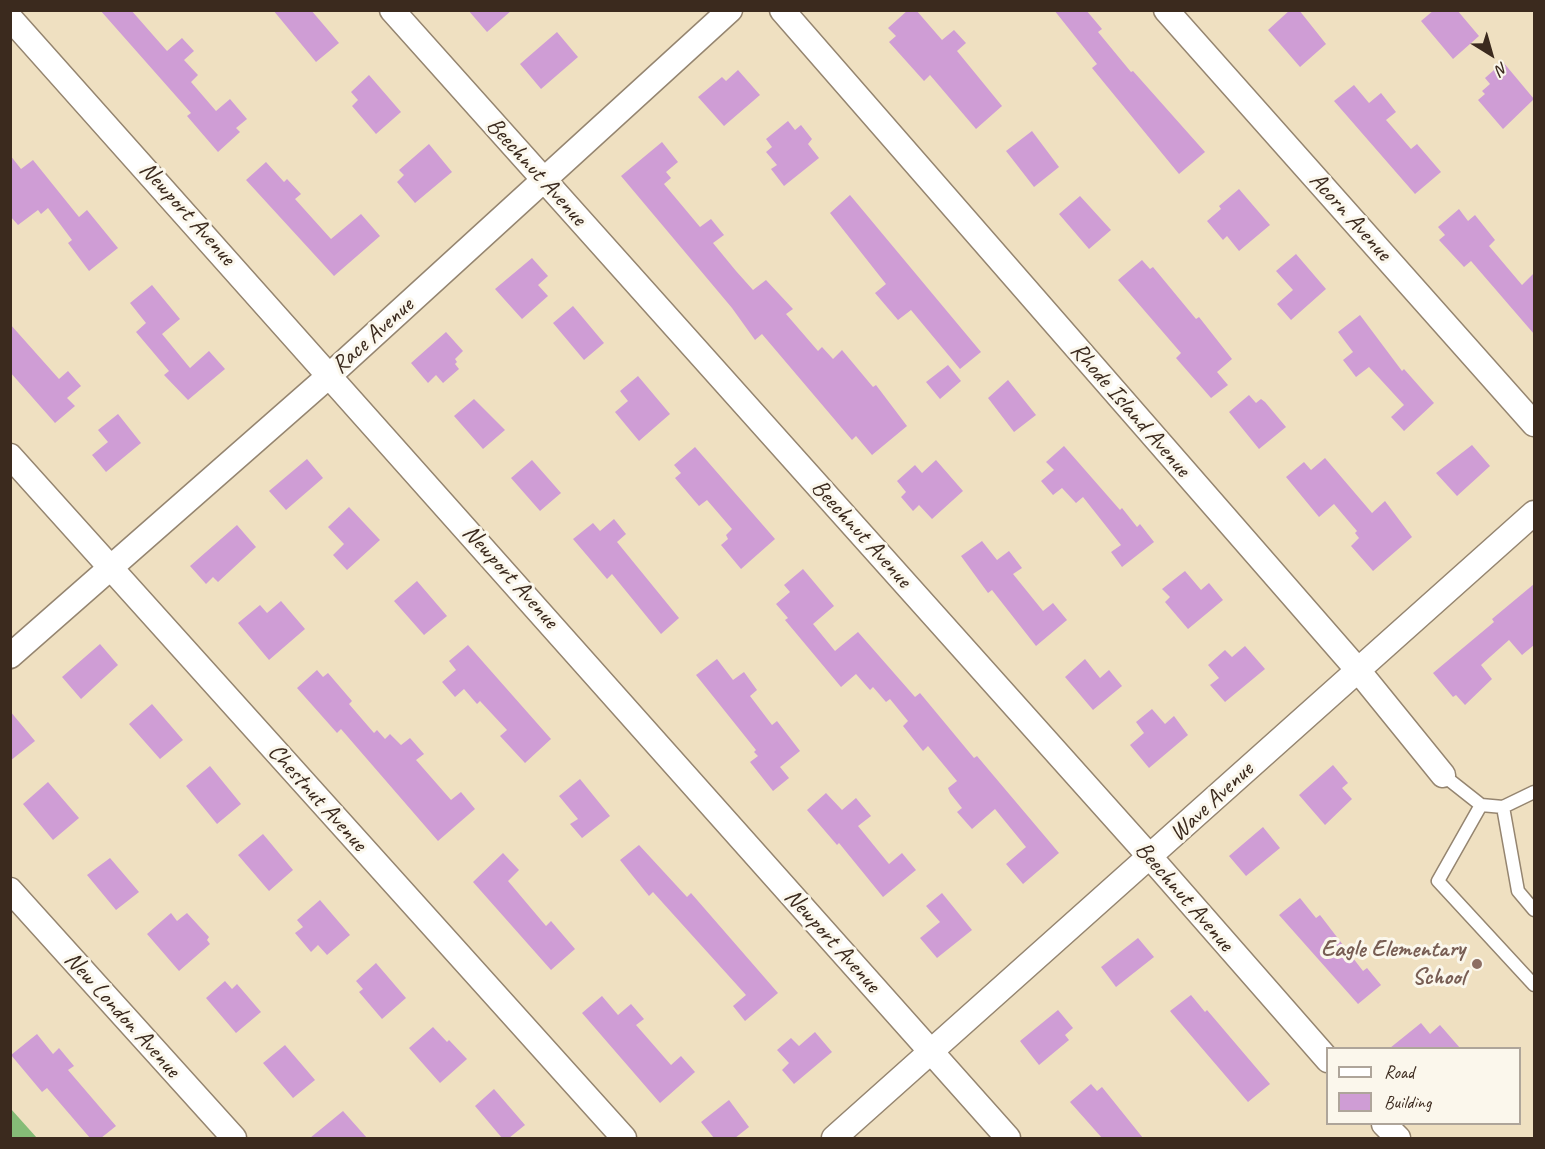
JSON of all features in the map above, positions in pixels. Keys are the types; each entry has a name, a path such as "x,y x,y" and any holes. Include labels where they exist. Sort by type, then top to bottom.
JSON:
{"street":[{"name":"Beechnut Avenue","path":"392,10 1151,858 1326,1058"},
{"name":"Race Avenue","path":"10,656 330,375 545,182 730,10"},
{"name":"Rhode Island Avenue","path":"782,10 1357,669 1443,775"},
{"name":"Acorn Avenue","path":"1166,10 1534,424"},
{"name":"Newport Avenue","path":"10,18 1008,1138"},
{"name":"Chestnut Avenue","path":"10,456 624,1138"},
{"name":"Wave Avenue","path":"834,1138 1151,858 1357,669 1534,513"},
{"name":"New London Avenue","path":"10,890 234,1138"},
{"path":"1385,1125 1398,1138"}],"lane":[{"name":"Rhode Island Avenue","path":"1443,775 1482,806"},
{"path":"1534,792 1503,807 1482,806 1438,881 1534,985"},
{"path":"1503,807 1518,891 1534,910"}],"green space":[{"path":"11,1109 37,1138 11,1138"}],"building":[{"path":"100,10 131,10 167,51 182,38 194,51 184,60 198,75 191,82 216,111 230,99 247,119 236,128 240,132 218,152 187,116 191,113"},
{"path":"273,10 311,10 339,43 316,62"},
{"path":"468,10 512,10 487,32"},
{"path":"908,10 916,10 942,40 954,30 966,43 957,51 1002,106 976,129 930,75 924,81 889,42 896,36 888,28"},
{"path":"1054,10 1086,10 1102,29 1098,32 1131,72 1133,71 1205,152 1179,174 1092,68 1097,64"},
{"path":"1290,10 1299,10 1326,44 1300,67 1268,30"},
{"path":"1434,10 1457,10 1479,36 1453,59 1421,21"},
{"path":"557,32 578,57 541,89 520,64"},
{"path":"1503,62 1534,99 1503,129 1478,100 1485,94 1482,91 1490,84 1485,78"},
{"path":"738,70 760,95 724,126 698,97 722,77 726,81"},
{"path":"369,75 401,112 376,134 352,106 358,100 351,92"},
{"path":"1354,85 1369,103 1381,93 1396,112 1386,120 1411,149 1417,144 1441,172 1415,194 1334,101"},
{"path":"788,121 795,130 801,125 812,139 808,144 819,158 784,186 771,169 777,165 766,152 772,147 766,139"},
{"path":"1032,131 1059,167 1034,187 1006,151"},
{"path":"662,142 678,162 666,172 671,178 664,184 700,227 711,219 724,235 713,243 736,271 753,290 766,280 793,309 786,314 818,351 822,347 833,359 842,350 873,387 876,385 907,426 872,455 856,436 852,440 762,334 755,340 732,308 621,176"},
{"path":"429,144 452,172 415,203 397,182 404,175 399,170"},
{"path":"10,155 21,169 33,160 79,217 87,210 118,248 89,271 68,243 72,240 48,208 41,214 38,210 18,225 10,216"},
{"path":"266,162 284,182 287,179 301,194 295,199 331,239 361,214 380,236 334,276 246,180"},
{"path":"1239,189 1270,225 1239,251 1227,236 1223,240 1207,221 1221,209 1219,206"},
{"path":"850,195 981,352 960,369 911,310 898,320 875,293 886,284 830,213"},
{"path":"1080,196 1111,230 1089,249 1059,214"},
{"path":"1459,209 1468,221 1475,215 1495,240 1489,246 1522,285 1534,273 1534,334 1471,261 1464,267 1439,240 1445,235 1438,227"},
{"path":"1296,254 1326,289 1291,320 1277,304 1293,290 1276,271"},
{"path":"532,258 548,276 538,285 548,296 522,319 495,289"},
{"path":"1142,260 1150,269 1153,267 1196,319 1199,317 1232,359 1217,372 1228,385 1211,398 1176,358 1181,353 1118,280"},
{"path":"152,285 180,319 162,334 190,368 209,351 225,369 188,400 164,375 169,371 136,332 146,323 130,303"},
{"path":"573,306 604,343 584,360 553,323"},
{"path":"1360,315 1402,371 1404,369 1434,403 1404,431 1391,417 1404,405 1369,367 1356,377 1343,360 1353,352 1338,332"},
{"path":"10,324 59,379 68,371 81,386 67,398 75,406 55,423 10,372"},
{"path":"446,332 463,351 455,359 457,362 455,364 459,369 443,383 436,375 428,383 411,363"},
{"path":"948,365 961,381 940,399 926,382"},
{"path":"638,376 670,414 639,441 615,412 628,401 620,391"},
{"path":"1008,380 1036,415 1014,432 988,398"},
{"path":"1249,395 1256,403 1261,399 1265,402 1286,427 1259,449 1229,412"},
{"path":"474,399 505,430 483,449 454,416"},
{"path":"118,414 141,443 106,472 92,455 108,442 98,430"},
{"path":"1472,445 1490,466 1457,496 1436,473"},
{"path":"1064,446 1120,510 1122,508 1137,527 1140,524 1154,542 1122,567 1111,552 1121,545 1083,497 1076,503 1062,488 1053,495 1041,481 1054,470 1046,462"},
{"path":"695,447 775,539 741,569 721,545 728,539 726,535 732,529 707,500 699,506 675,478 681,473 674,465"},
{"path":"1325,458 1372,513 1385,501 1412,537 1373,571 1351,546 1359,538 1355,533 1357,531 1334,504 1319,517 1286,477 1304,462 1311,470"},
{"path":"307,459 323,478 286,510 269,491"},
{"path":"532,460 561,493 540,511 511,478"},
{"path":"936,460 963,491 932,519 919,505 913,511 901,497 906,492 897,481 915,465 922,473"},
{"path":"349,507 380,540 347,570 333,555 344,544 328,527"},
{"path":"614,519 626,534 617,542 679,618 661,634 612,574 607,579 573,539 593,523 600,531"},
{"path":"237,525 256,547 218,582 213,577 206,584 190,566"},
{"path":"982,541 997,560 1009,551 1022,568 1013,574 1043,611 1053,603 1067,620 1036,646 992,590 988,593 961,556"},
{"path":"803,569 834,606 813,624 835,651 858,632 915,697 920,693 974,758 977,756 1059,853 1023,884 1006,864 1026,847 995,809 972,829 957,812 962,808 948,788 957,781 928,746 923,751 903,726 908,721 890,699 886,702 873,687 870,690 856,674 841,687 785,620 788,618 776,604 790,592 784,585"},
{"path":"1185,571 1201,590 1209,583 1223,600 1188,629 1165,602 1170,597 1162,589"},
{"path":"417,581 447,616 424,635 394,601"},
{"path":"1534,584 1534,645 1522,655 1509,640 1481,665 1492,679 1465,705 1456,695 1453,697 1433,673 1494,622 1492,619"},
{"path":"281,601 305,629 269,660 238,623 260,605 267,613"},
{"path":"100,644 118,665 81,699 62,677"},
{"path":"468,645 551,739 525,763 500,736 507,730 480,701 477,704 464,689 455,697 442,682 456,670 449,661"},
{"path":"1245,646 1265,669 1225,702 1210,685 1219,678 1208,665 1225,650 1232,657"},
{"path":"717,659 733,680 744,672 757,690 750,696 772,725 777,721 800,751 780,767 789,778 773,791 750,762 758,756 754,752 756,750 696,675"},
{"path":"1085,659 1100,678 1109,670 1122,686 1093,710 1065,677"},
{"path":"317,670 323,677 328,673 352,701 349,704 374,733 377,730 385,739 390,734 401,745 410,738 424,754 416,760 451,800 461,792 475,809 438,841 341,729 337,733 297,688"},
{"path":"152,704 183,740 160,759 129,724"},
{"path":"1152,709 1165,724 1174,716 1188,735 1149,768 1130,745 1144,733 1136,722"},
{"path":"10,711 35,741 10,761"},
{"path":"1333,765 1348,783 1342,788 1352,799 1325,825 1299,795"},
{"path":"210,766 241,804 217,824 186,786"},
{"path":"580,779 610,816 582,838 570,824 578,819 559,796"},
{"path":"48,782 79,818 53,840 23,804"},
{"path":"826,793 842,810 856,798 871,816 858,826 889,864 902,853 916,870 883,897 839,843 837,845 807,810"},
{"path":"1263,827 1280,848 1246,876 1229,856"},
{"path":"263,834 293,870 269,891 238,855"},
{"path":"639,845 687,897 691,893 778,993 745,1021 733,1006 746,995 653,892 649,896 620,860"},
{"path":"503,853 519,870 508,881 546,926 551,921 575,949 551,970 473,882"},
{"path":"110,858 139,892 116,910 87,875"},
{"path":"942,893 972,930 937,958 920,938 940,922 926,906"},
{"path":"1300,898 1316,918 1320,915 1363,971 1367,968 1381,985 1358,1004 1279,915"},
{"path":"320,900 350,935 327,955 318,945 311,952 295,933 303,927 297,920"},
{"path":"171,913 177,921 187,913 209,937 207,940 210,944 179,971 147,934"},
{"path":"1138,938 1154,957 1116,987 1101,967"},
{"path":"376,963 406,998 382,1019 359,992 363,989 356,981"},
{"path":"225,981 232,989 237,984 261,1012 236,1033 206,998"},
{"path":"1191,995 1205,1012 1207,1010 1270,1084 1248,1102 1170,1011"},
{"path":"602,996 618,1015 631,1004 644,1019 636,1025 671,1065 681,1056 695,1072 660,1103 582,1013"},
{"path":"1058,1010 1073,1028 1065,1035 1069,1040 1039,1065 1020,1041"},
{"path":"1421,1023 1430,1034 1440,1025 1459,1047 1391,1047"},
{"path":"433,1027 467,1059 440,1083 409,1048"},
{"path":"815,1032 832,1052 794,1084 782,1070 789,1063 777,1050 791,1038 799,1046"},
{"path":"37,1034 53,1054 59,1048 74,1066 68,1070 116,1126 101,1138 90,1138 47,1088 42,1092 11,1055"},
{"path":"285,1045 315,1080 293,1098 263,1063"},
{"path":"1091,1084 1097,1091 1102,1087 1143,1138 1102,1138 1070,1102"},
{"path":"494,1089 525,1125 509,1138 502,1138 475,1106"},
{"path":"729,1100 749,1127 735,1138 714,1138 701,1122"},
{"path":"343,1111 367,1138 310,1138"}],"place":[{"name":"Eagle Elementary School","path":"1477,964"}]}
